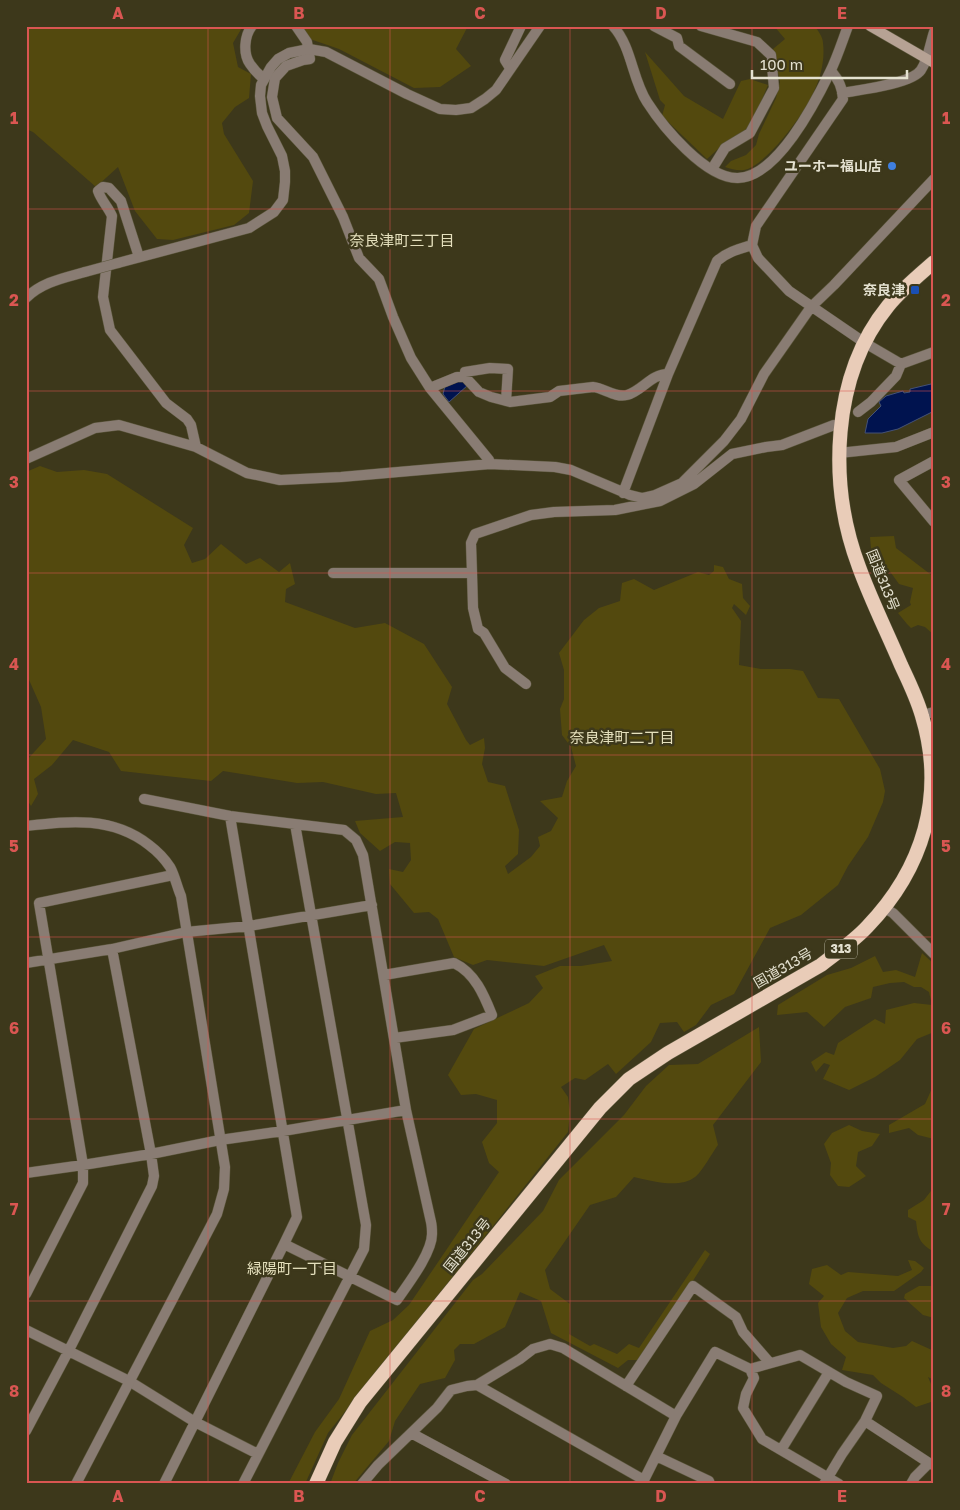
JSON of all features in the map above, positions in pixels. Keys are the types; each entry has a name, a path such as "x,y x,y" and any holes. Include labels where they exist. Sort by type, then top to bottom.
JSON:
{"highway":[{"name":"国道313号","path":"316,1484 335,1442 365,1396 600,1108 629,1079 668,1053 821,965 865,929 884,908 914,859 930,812 932,765 928,740 928,714 913,691 858,565 842,503 840,453 847,389 865,343 887,307 934,262"}],"main road":[{"path":"870,26 930,61"}],"street":[{"path":"252,26 248,31 245,46 249,63 264,79"},
{"path":"296,26 307,42 310,59 286,66 275,78 272,97 277,118 313,157 343,216 359,258 378,279 411,358 430,388 489,460 490,464"},
{"path":"510,68 505,60 521,26"},
{"path":"26,298 36,289 47,283 249,228 274,212 283,200 285,171 282,156 266,126 262,113 261,85 278,59 289,53 309,49 326,52 440,109 456,110 471,108 496,90 540,26"},
{"path":"613,26 627,50 635,78 659,120 687,151 724,176 738,178 752,175 767,165 782,151 807,116 831,71 848,26"},
{"path":"654,26 677,38 679,46 730,84"},
{"path":"701,26 756,42 771,55 774,88 750,133 725,148 712,169"},
{"path":"842,94 883,86 910,78 921,71 930,61 934,32"},
{"path":"831,71 837,77 842,87 843,99 756,226 752,245 758,258 789,291 865,343 901,364"},
{"path":"26,459 95,428 119,425 196,447 247,473 280,480 341,477 490,464 555,467 571,470 642,498 656,495 682,483 724,441 741,419 764,374 811,307 934,179"},
{"path":"139,257 121,201 109,188 103,187 98,191 112,216 103,297 110,330 166,403 187,419 191,425 196,447"},
{"path":"623,492 668,374 717,261 736,250 752,245"},
{"path":"858,412 871,402 896,376 901,364 934,352"},
{"path":"465,377 465,372 490,368 508,369 506,401"},
{"path":"430,388 457,377 465,377 479,392 506,401 519,402 550,397 559,392 593,387 612,394 626,396 661,374 668,374"},
{"path":"526,684 505,668 484,633 478,628 473,608 471,543 475,534 531,515 554,512 615,510 660,501 694,484 732,454 782,445 834,425"},
{"path":"840,453 896,447 934,432"},
{"path":"932,516 899,480 934,461"},
{"path":"333,573 472,573"},
{"path":"144,799 230,816 344,830 356,840 363,855 406,1110 431,1222 430,1247 398,1300 284,1244"},
{"path":"164,1484 296,1217 230,816"},
{"path":"26,826 58,822 91,822 120,828 141,839 158,852 171,868 181,896 225,1167 224,1189 217,1214 76,1484"},
{"path":"243,1484 364,1249 366,1225 295,824"},
{"path":"26,1294 83,1183 83,1165 39,903 173,875"},
{"path":"26,963 112,949 186,932 249,926 372,905"},
{"path":"884,908 893,913 934,954"},
{"path":"26,1431 152,1186 154,1176 112,949"},
{"path":"384,975 454,963 461,966 478,985 483,992 492,1015 453,1030 394,1038"},
{"path":"26,1172 151,1154 220,1140 406,1110"},
{"path":"626,1386 693,1286 736,1317 743,1332 770,1363"},
{"path":"26,1330 129,1381 195,1422 258,1454"},
{"path":"362,1484 378,1465 437,1408 452,1390 477,1385 520,1360 533,1349 550,1344 563,1348 676,1416"},
{"path":"477,1385 643,1482 676,1416 715,1352 750,1368 800,1355 846,1382 877,1396 865,1420 826,1480"},
{"path":"750,1368 754,1378 746,1394 743,1408 762,1439 826,1480 839,1484"},
{"path":"781,1450 829,1372"},
{"path":"865,1420 932,1464 915,1476 911,1484"},
{"path":"411,1433 506,1484"},
{"path":"656,1456 709,1481 710,1484"}],"shaded area":[{"path":"26,26 243,26 233,43 238,67 251,74 249,98 235,107 222,123 224,134 253,181 249,213 234,225 173,240 157,239 135,211 118,167 96,187 33,132 26,129"},
{"path":"302,26 468,26 456,49 471,66 440,87 414,88 339,49 310,39"},
{"path":"774,26 815,26 822,39 823,49 823,62 819,80 803,112 774,149 753,166 744,170 725,167 731,161 746,155 756,145 759,134 776,98 780,82 773,49 785,39"},
{"path":"645,52 684,96 723,119 741,81 750,79 768,85 748,132 718,149 707,159 662,116 665,105 660,100"},
{"path":"457,379 468,385 449,402 443,394 445,386"},
{"path":"931,384 934,387 934,411 898,429 882,433 865,433 868,419 881,406 879,402 886,396 903,391 904,393 910,392 910,389"},
{"path":"40,466 57,472 84,470 107,474 193,528 184,545 192,563 205,559 221,544 246,564 260,558 279,572 290,563 295,584 286,589 285,602 355,628 385,623 424,644 452,687 447,704 466,740 470,745 484,738 485,748 482,764 488,782 505,786 519,830 518,854 505,866 508,874 531,857 540,846 538,837 551,831 558,818 540,801 562,797 567,781 576,766 571,747 562,735 560,709 564,699 564,670 559,653 584,620 599,608 620,601 622,583 634,579 654,590 698,572 709,575 714,571 714,565 723,567 729,579 742,584 743,598 750,606 746,615 734,604 732,608 741,621 739,665 761,669 803,671 818,698 839,699 880,769 885,791 883,802 868,837 848,866 838,885 801,915 770,928 734,994 711,1005 696,1025 684,1032 677,1022 660,1023 651,1042 616,1074 608,1064 585,1080 575,1078 561,1087 568,1097 570,1113 568,1132 328,1433 305,1484 288,1484 315,1432 339,1399 370,1331 393,1320 409,1305 499,1172 489,1163 482,1142 497,1123 497,1100 476,1094 461,1095 448,1075 474,1029 529,1003 543,988 535,976 560,966 581,966 612,961 604,945 544,966 487,960 473,965 454,957 438,919 429,912 414,913 390,884 389,869 403,872 411,860 410,843 395,842 380,851 360,833 355,821 403,817 396,793 376,794 323,782 297,783 223,771 211,781 121,771 109,752 73,740 52,765 34,779 38,794 31,806 26,798 26,761 46,739 41,707 26,673 26,472"},
{"path":"894,536 896,548 934,577 934,635 925,627 918,625 911,628 907,624 898,613 911,605 913,588 899,584 886,566 872,560 870,537"},
{"path":"922,953 934,964 934,1032 917,1039 900,1060 875,1077 849,1090 823,1079 830,1065 824,1063 816,1072 811,1062 826,1052 834,1055 838,1043 875,1019 885,1024 886,1010 914,1003 932,1005 929,992 921,987 914,987 904,982 873,987 871,998 845,1007 824,1027 807,1012 777,1015 778,1005 827,975 851,968 875,956 883,972 896,970 915,977"},
{"path":"759,1027 761,1062 713,1125 718,1145 698,1175 682,1183 657,1182 634,1177 616,1197 590,1205 545,1270 550,1289 570,1304 569,1334 590,1346 594,1344 617,1354 629,1344 639,1348 705,1250 710,1254 639,1360 628,1360 618,1368 551,1333 541,1301 520,1292 505,1327 474,1344 460,1344 454,1350 455,1360 445,1378 420,1384 395,1421 389,1441 353,1484 330,1484 352,1435 473,1280 482,1274 543,1211 559,1180 624,1115 646,1086 669,1065 698,1064"},
{"path":"933,1086 934,1139 918,1135 909,1128 889,1133 889,1125 925,1104"},
{"path":"849,1125 862,1131 880,1134 872,1146 858,1152 856,1166 866,1176 849,1187 838,1186 830,1175 831,1163 824,1144 832,1133"},
{"path":"934,1187 934,1252 920,1240 916,1221 908,1217 908,1210 924,1200"},
{"path":"908,1260 915,1261 924,1268 894,1291 863,1291 847,1298 838,1313 845,1331 858,1342 893,1348 906,1346 912,1341 934,1351 934,1380 928,1377 934,1391 934,1401 916,1407 881,1383 873,1375 842,1370 846,1357 831,1344 821,1327 818,1303 824,1296 809,1284 812,1269 827,1265 841,1275 848,1272 898,1276 912,1270"},
{"path":"919,1286 934,1286 934,1318 923,1315 904,1298 905,1294"}],"place":[{"name":"ユーホー福山店","path":"892,166"},
{"name":"奈良津","path":"915,290"}],"district":[{"name":"奈良津町三丁目","path":"402,241"},
{"name":"奈良津町二丁目","path":"622,738"},
{"name":"緑陽町一丁目","path":"292,1269"}]}
